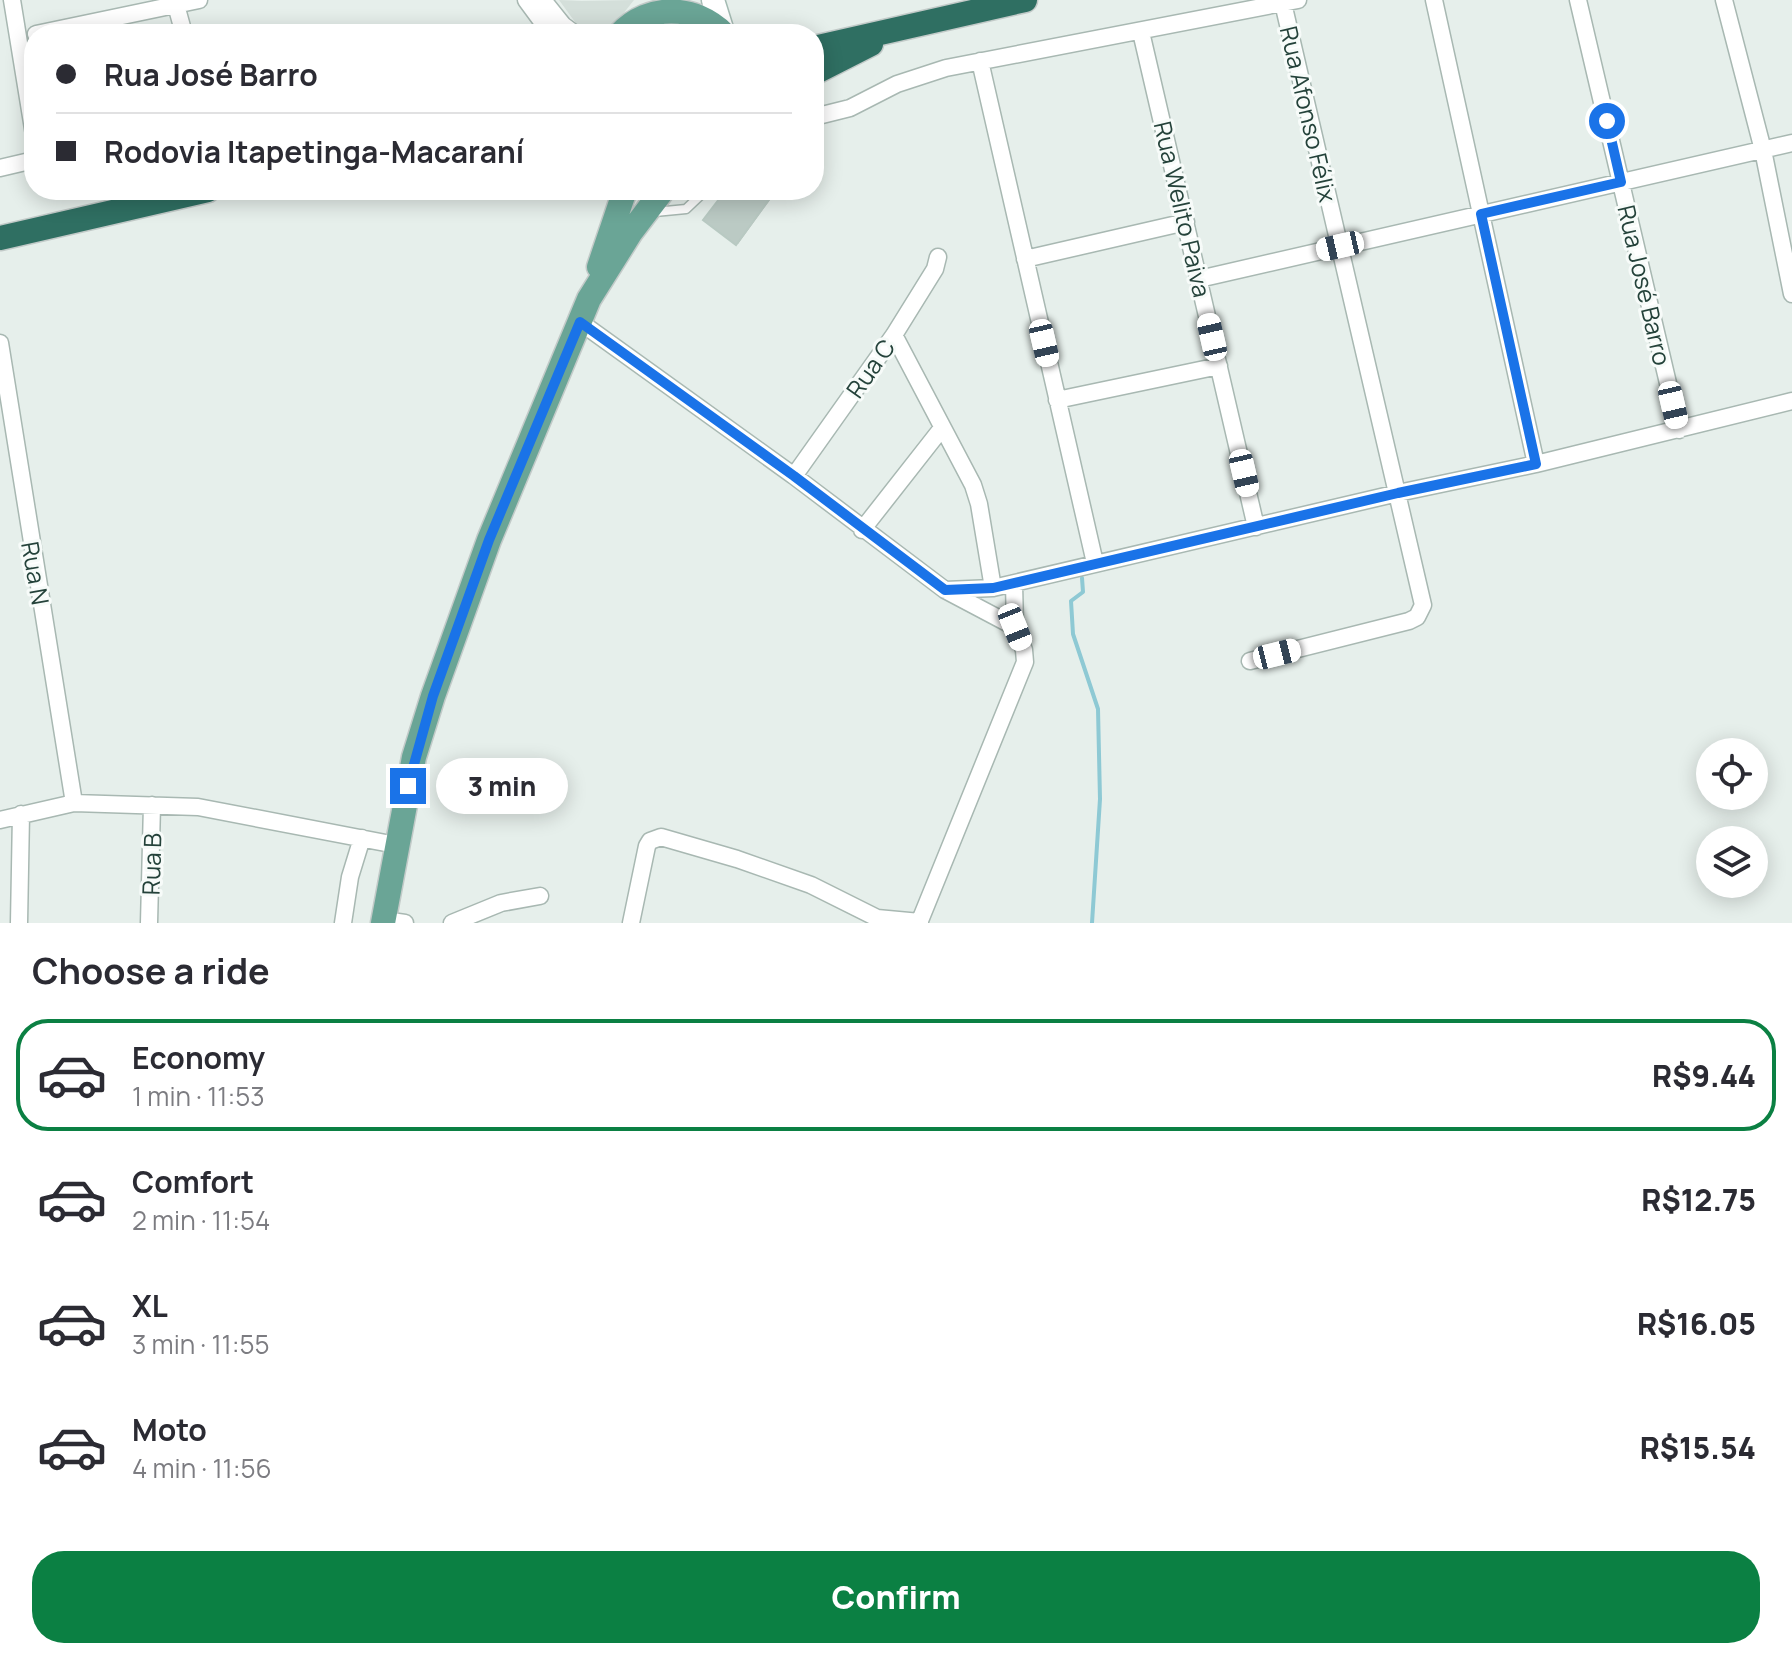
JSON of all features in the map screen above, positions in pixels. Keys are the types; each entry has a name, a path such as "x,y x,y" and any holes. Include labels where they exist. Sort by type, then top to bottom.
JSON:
{"highway":[{"path":"824,46 1025,0"},
{"path":"824,38 913,25"},
{"path":"824,68 913,25"},
{"path":"0,238 165,200"}],"main road":[{"path":"631,24 656,0"},
{"path":"713,0 721,24"},
{"path":"635,24 656,13 680,11 711,24"},
{"path":"390,922 396,845 414,757 489,540 585,310 621,200"},
{"path":"585,310 638,222 655,200"}],"street":[{"path":"12,0 24,54"},
{"path":"58,24 199,0"},
{"path":"526,0 540,19 549,24"},
{"path":"543,0 561,24"},
{"path":"1434,0 1536,464"},
{"name":"Rua José Barro","path":"1578,0 1679,430"},
{"path":"1724,0 1763,150 1792,294"},
{"path":"824,114 850,108 915,77 980,61 1290,2"},
{"name":"Rua Afonso Félix","path":"1250,661 1409,621 1420,611 1423,599 1340,246 1290,2"},
{"path":"176,5 181,24"},
{"name":"Rua Welito Paiva","path":"1141,32 1256,527"},
{"path":"980,61 1095,563"},
{"path":"1199,279 1792,143"},
{"path":"0,168 24,162"},
{"path":"1025,259 1186,222"},
{"name":"Rua C","path":"794,476 894,335 935,269 938,257"},
{"path":"585,310 862,530 945,590 1015,627"},
{"path":"894,335 973,485 993,588"},
{"name":"Rua N","path":"0,343 74,803"},
{"path":"1057,400 1219,366"},
{"path":"945,590 993,588 1398,493 1536,464 1792,401"},
{"path":"862,530 942,428"},
{"path":"631,923 643,856 655,838 668,838 781,875 837,896 877,918 920,922 1022,675 1024,650 1015,627 1014,583"},
{"path":"0,820 74,803 152,805 232,812 396,845"},
{"name":"Rua B","path":"149,923 152,805"},
{"path":"19,923 21,814"},
{"path":"343,923 350,877 362,838"},
{"path":"452,923 501,903 540,896"}],"lane":[{"path":"638,222 686,209 695,200"}],"shaded area":[{"path":"559,0 634,0 615,24 577,24"}],"green space":[{"path":"677,19 689,24 653,24"}],"building":[{"path":"718,200 769,200 736,245 703,220"}],"waterway":[{"path":"1082,578 1083,592 1071,601 1073,634 1098,709 1100,799 1092,923"}],"route":[{"path":"408,786 414,757 456,629 489,540 580,322 794,476 945,590 993,588 1398,493 1536,464 1481,214 1621,182 1607,121"}]}
